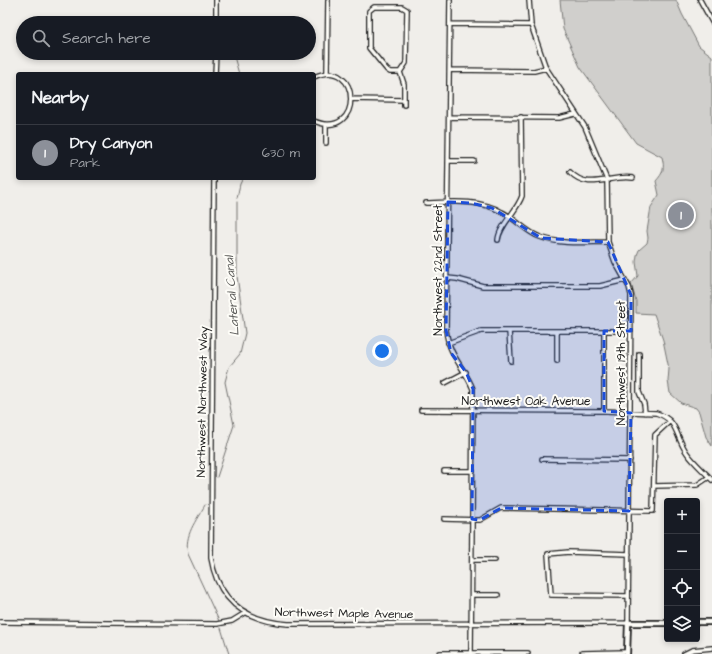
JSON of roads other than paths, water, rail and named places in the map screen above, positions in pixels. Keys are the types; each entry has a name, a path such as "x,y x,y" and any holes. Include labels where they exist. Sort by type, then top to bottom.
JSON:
{"main road":[{"path":"700,622 712,622"},
{"name":"Northwest Maple Avenue","path":"628,623 664,623"},
{"name":"Northwest 19th Street","path":"628,623 628,653"}],"street":[{"path":"216,0 216,16"},
{"path":"326,74 328,0"},
{"name":"Northwest 22nd Street","path":"450,0 447,278 448,343 451,352 466,372 473,389 471,653"},
{"name":"Northwest 19th Street","path":"529,0 532,25 546,68 590,138 606,180 608,242 615,262 631,295 628,623"},
{"path":"700,0 712,22"},
{"path":"371,7 402,7 407,10 406,63 400,72 390,72 387,70 369,48 369,11 371,7"},
{"path":"450,24 532,25"},
{"path":"216,60 216,72"},
{"path":"450,70 534,71 546,68"},
{"path":"400,72 404,84 404,105"},
{"path":"316,76 326,74 337,75 348,86 352,99 350,108 346,115 340,120 326,124 316,122"},
{"path":"352,99 404,100"},
{"path":"449,117 559,118 575,114"},
{"path":"498,240 499,234 519,205 522,196 521,117"},
{"path":"326,124 326,143"},
{"path":"449,161 474,161"},
{"path":"570,172 574,176 588,182 618,177 633,178"},
{"name":"Northwest Northwest Way","path":"214,180 211,558 213,570 222,590 228,599 245,613"},
{"path":"426,203 448,202 483,204 503,212 541,238 561,241 608,242"},
{"path":"447,278 483,286 600,286 625,280"},
{"path":"448,343 481,331 631,331"},
{"path":"509,331 511,361"},
{"path":"557,331 557,361"},
{"path":"604,331 604,411"},
{"path":"639,354 639,392 644,404 645,412"},
{"path":"445,383 466,372"},
{"name":"Northwest Oak Avenue","path":"421,410 645,412 662,415 670,421"},
{"path":"444,519 480,520 501,508 576,508 591,511 653,511 655,436 670,421 677,430 683,448 712,480"},
{"path":"542,459 630,460"},
{"path":"444,471 473,471"},
{"path":"654,486 697,485 708,477"},
{"path":"628,596 551,595 548,554 569,552 629,554"},
{"path":"472,560 495,560"},
{"path":"472,595 498,595"},
{"path":"0,622 217,624 232,621 245,613"},
{"name":"Northwest Maple Avenue","path":"245,613 273,623 288,624 628,623"},
{"path":"684,654 692,650 712,648"},
{"path":"440,653 528,653"},
{"path":"582,653 628,653"}],"waterway":[{"name":"Lateral Canal","path":"235,60 238,72"},
{"name":"Lateral Canal","path":"237,198 242,180"},
{"name":"Lateral Canal","path":"217,477 234,425 225,382 229,367 240,354 245,333 237,276 237,202"},
{"name":"Lateral Canal","path":"205,505 189,534 187,547 188,554 219,621"},
{"name":"Lateral Canal","path":"221,628 229,654"}],"place":[{"name":"Dry Canyon","path":"681,215"}]}
